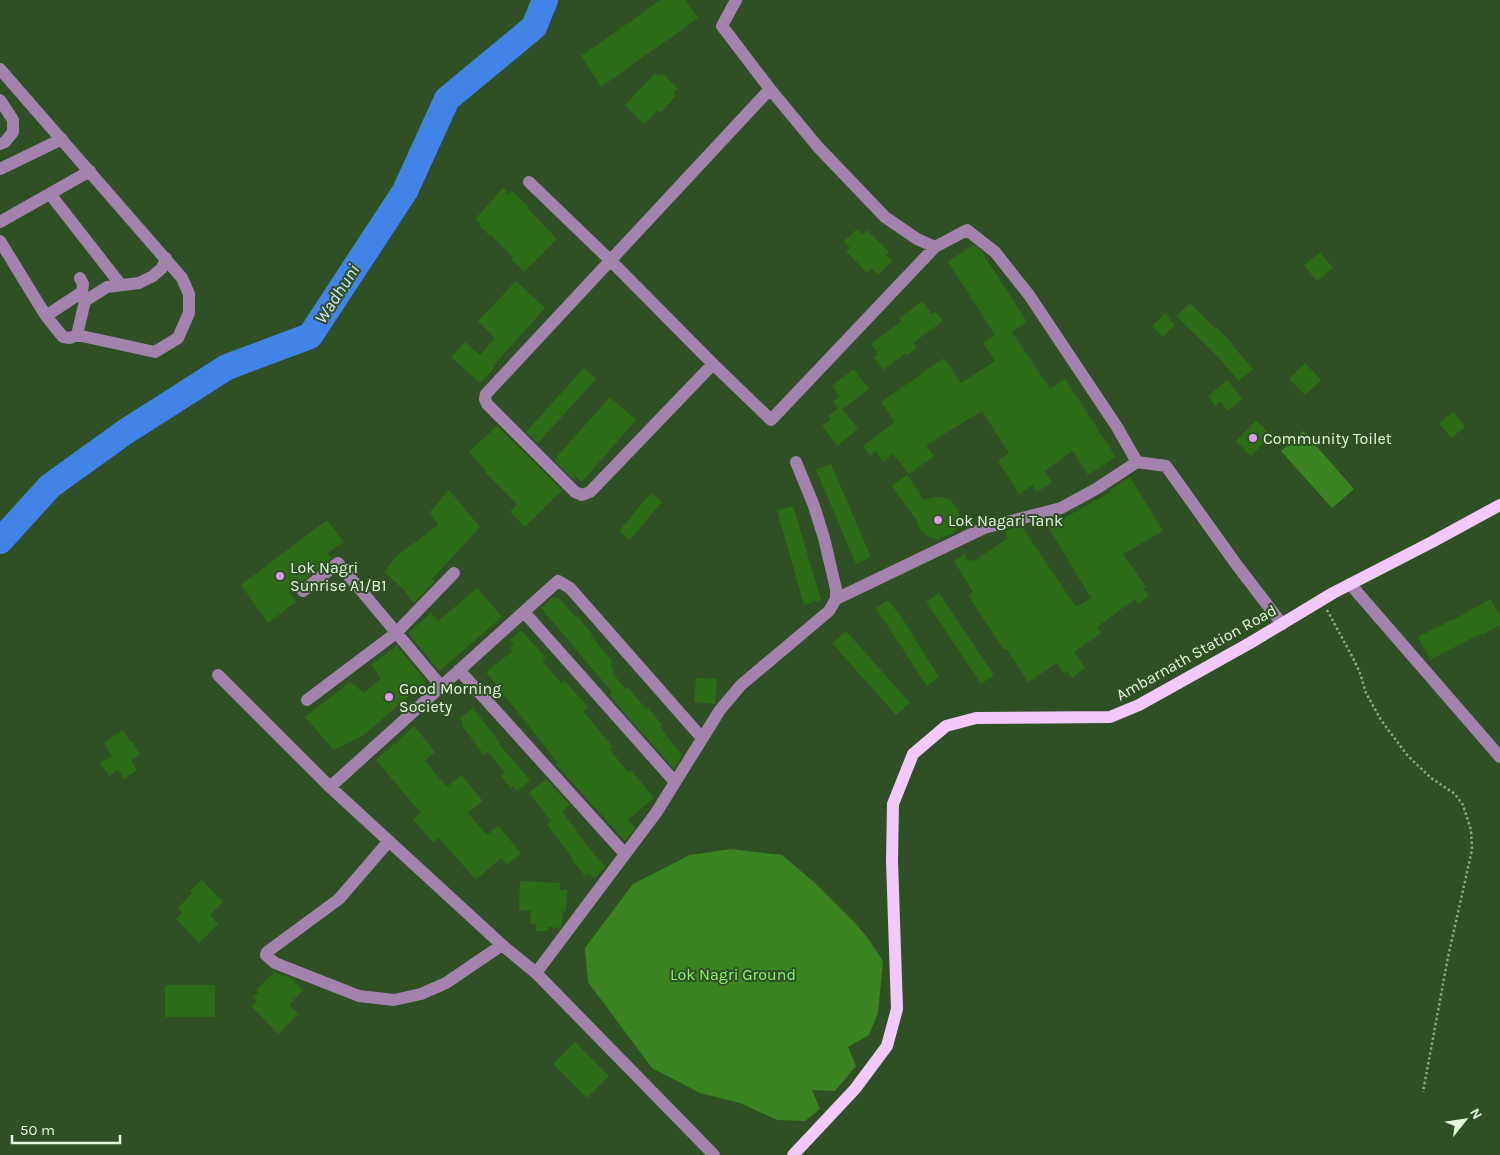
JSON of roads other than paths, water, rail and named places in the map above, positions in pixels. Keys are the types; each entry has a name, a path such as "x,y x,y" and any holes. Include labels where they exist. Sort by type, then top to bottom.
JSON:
{"main road":[{"name":"Ambarnath Station Road","path":"793,1155 856,1089 887,1046 897,1009 893,912 892,804 913,754 946,726 976,718 1110,717 1139,705 1250,643 1321,600 1500,505"}],"street":[{"path":"736,0 722,26 770,89 818,147 884,217 917,239 935,247"},
{"path":"0,68 182,278 189,294 189,313 178,338 155,352 77,335 70,338 63,337 46,316 0,241"},
{"path":"713,364 590,492 582,495 575,492 488,404 485,398 486,394 770,89"},
{"path":"0,100 13,120 13,132 5,142 0,144"},
{"path":"0,169 62,139"},
{"path":"0,222 90,171"},
{"path":"529,182 771,420 935,247 967,230 995,252 1029,295 1117,427 1137,462"},
{"path":"50,194 121,285"},
{"path":"77,335 85,301 106,287 139,283 153,276 162,268 166,258"},
{"path":"46,316 82,292 83,284 80,278"},
{"path":"536,973 656,813 720,710 741,685 829,611 836,599 836,589 824,538 814,506 796,462"},
{"path":"836,599 984,528 1061,508 1096,489 1137,462 1166,466 1236,564 1282,624"},
{"path":"303,591 338,563 441,686"},
{"path":"307,700 396,633 454,573"},
{"path":"330,788 558,581 570,588 702,738"},
{"path":"1350,584 1500,757"},
{"path":"524,612 676,782"},
{"path":"459,670 625,854"},
{"path":"218,675 330,788 502,945 536,973 714,1155"},
{"path":"389,841 339,899 267,952 268,958 275,963 359,996 394,1000 421,994 446,983 502,945"}],"waterway":[{"name":"Wadhuni","path":"0,541 50,486 125,432 227,367 310,336 405,191 447,99 534,27 545,0"}],"place":[{"name":"Community Toilet","path":"1253,438"},
{"name":"Lok Nagari Tank","path":"938,520"},
{"name":"Lok Nagri Sunrise A1/B1","path":"280,576"},
{"name":"Good Morning Society","path":"389,697"}],"park label":[{"name":"Lok Nagri Ground","path":"733,974"}]}
